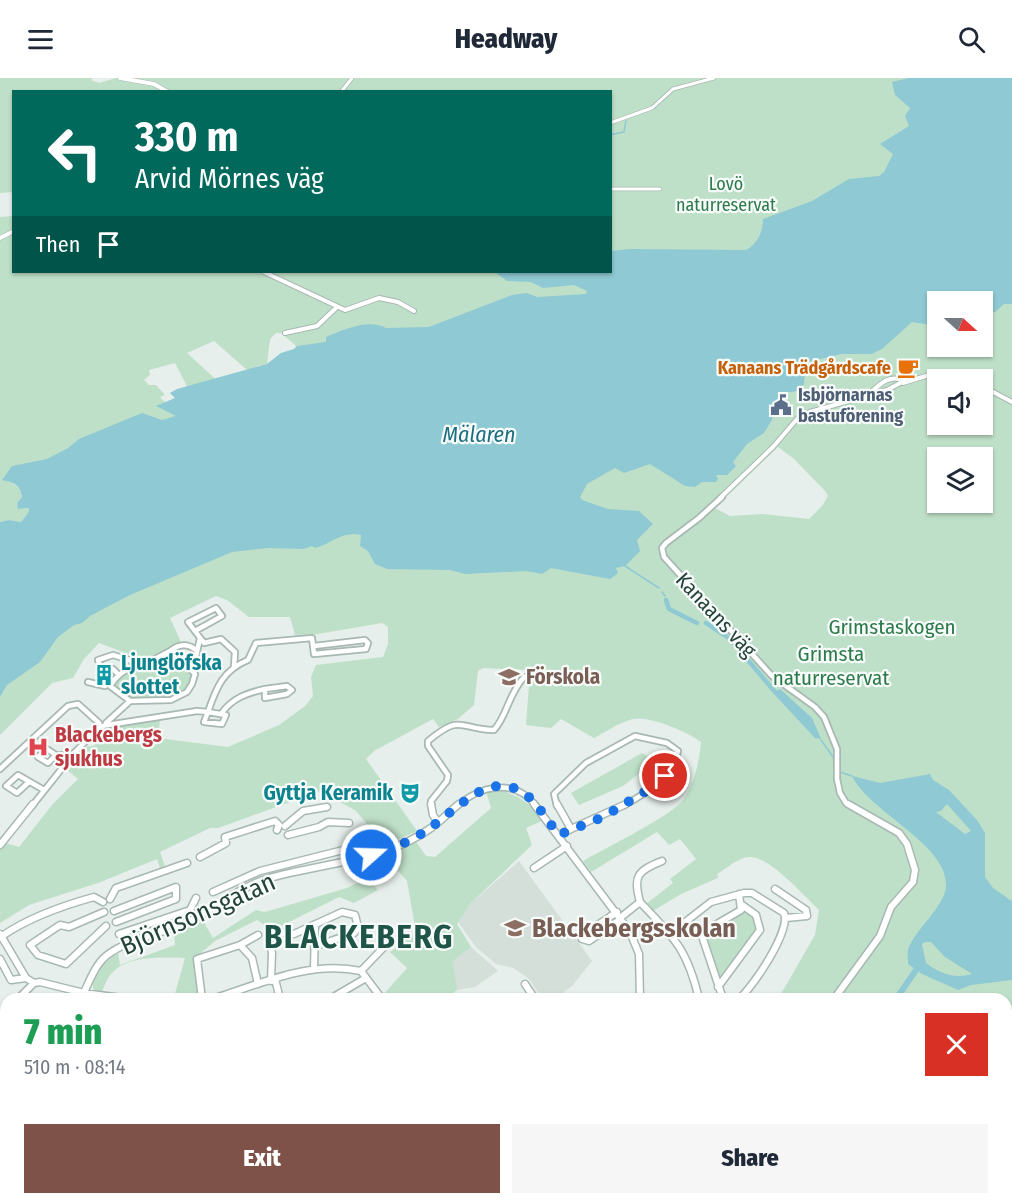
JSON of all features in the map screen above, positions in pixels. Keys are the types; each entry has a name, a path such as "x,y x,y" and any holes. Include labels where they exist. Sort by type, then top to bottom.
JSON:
{"street":[{"path":"120,78 154,84 164,90"},
{"path":"342,90 352,78"},
{"path":"612,122 649,110 666,98 673,89 714,78"},
{"path":"612,189 660,189"},
{"path":"266,273 323,298 337,307 353,310 370,299 378,298 398,302 414,311"},
{"path":"285,333 317,326 337,307"},
{"path":"903,382 927,375"},
{"name":"Kanaans väg","path":"838,993 880,936 891,907 913,882 915,875 908,844 893,829 846,803 840,793 837,749 824,717 815,707 772,676 664,558 662,548 669,539 703,515 774,446 799,417 869,394 903,382 902,378 891,377 869,394"},
{"path":"993,392 1012,402"},
{"path":"195,631 222,616 216,608 188,621 195,631 200,638 204,643 218,638 235,652 234,666"},
{"path":"111,682 110,686 115,692 130,701 154,701 182,696 193,687 195,674 193,670 200,638"},
{"path":"0,769 68,706 78,704 102,724 191,712 208,712 226,715 222,724 204,722 208,712 220,677 234,666 248,660 256,643 312,638 314,654 366,649 368,643 365,640 314,646"},
{"path":"148,662 183,644 196,650"},
{"path":"170,651 171,663"},
{"path":"117,673 113,669 100,666 98,660 102,656 114,654 139,663"},
{"path":"88,682 105,686 117,673 139,663 171,663 193,670"},
{"path":"438,822 433,815 431,801 447,782 448,775 428,746 428,741 447,726 464,723 485,730 494,730 501,722 505,707 515,688 524,677"},
{"path":"221,714 227,703 254,691 265,689 287,686 292,690 287,694 265,698 265,689"},
{"path":"0,845 73,755 102,724 130,701"},
{"path":"559,835 603,817 656,785 677,756 678,751 667,743 635,736 586,763 553,797 571,829"},
{"path":"56,755 73,755"},
{"path":"29,782 44,790"},
{"name":"Björnsonsgatan","path":"84,993 98,964 106,956 122,947 190,921 247,886 267,879 365,857 397,846 438,822 480,790 499,786 510,788 532,801 630,932 639,954 640,993"},
{"path":"285,826 292,816 322,806 327,807"},
{"path":"200,857 226,843 225,839 235,833 275,821 279,825 277,830"},
{"path":"288,835 319,827 328,822 349,823"},
{"name":"Björnsonsgatan","path":"213,892 260,871 363,845"},
{"path":"534,868 567,846"},
{"path":"662,861 645,869 636,878 635,883 640,902 671,933 688,961 697,993"},
{"path":"110,899 116,888 187,863"},
{"name":"Björnsonsgatan","path":"114,911 176,887 176,899 116,922"},
{"path":"775,889 806,910 807,916 786,918"},
{"path":"671,933 711,902 739,894 752,893 784,913 786,918 783,933 746,993"},
{"path":"720,993 702,936 705,931 741,910 739,894"},
{"path":"34,983 26,978 1,935 38,915 65,905 94,897 103,902"},
{"name":"Björnsonsgatan","path":"119,934 190,910 196,898"},
{"path":"619,916 589,942 582,939 583,935 640,902"},
{"path":"718,987 760,930 756,915 742,905"},
{"name":"Björnsonsgatan","path":"104,912 69,927 60,925 30,945 38,955 66,964 106,926"},
{"path":"278,993 273,980 269,937 315,926 320,920 342,912 355,915 358,927 354,933 316,946"},
{"path":"314,969 315,926"},
{"path":"201,993 197,959 240,945 258,935"},
{"path":"240,945 252,958 258,984"},
{"path":"361,971 383,948"},
{"path":"0,959 11,980 26,978"},
{"path":"231,993 314,969 334,966 361,971 378,993"},
{"path":"0,975 6,970"},
{"path":"340,993 366,978"},
{"path":"24,993 34,983 40,982 73,993"},
{"path":"525,984 531,993"}],"shaded area":[{"name":"Blackebergsskolan","path":"519,861 592,961 572,986 562,993 539,993 528,978 513,968 496,964 476,947 458,922 471,903"},
{"path":"471,947 498,971 475,987 442,993 453,961"}],"green space":[{"name":"Lovö naturreservat","path":"0,78 93,78 91,80 99,83 116,78 1012,78 1012,123 1001,117 995,106 965,115 1012,203 1012,213 802,291 466,400 162,486 40,568 0,578 0,528 21,528 34,523 39,518 41,504 32,499 34,490 27,479 20,475 5,480 20,490 22,497 17,503 19,509 29,508 21,522 9,520 0,522 0,217 12,216 12,273 612,273 612,90 12,90 12,192 0,193","holes":["276,333 281,333 295,345 299,355 261,375 257,366 267,364 270,339","214,341 246,369 248,373 221,384 187,353","175,363 191,394 166,403 160,397 165,395 156,385 149,385 144,380 150,375 149,370"]},
{"name":"Grimsta naturreservat","path":"1012,282 1012,993 781,993 815,935 819,910 768,864 751,857 738,860 717,874 718,878 681,894 653,911 646,904 673,883 670,879 696,859 680,839 669,845 657,832 591,872 583,861 652,823 683,800 696,772 701,742 668,725 640,718 623,722 594,738 561,719 551,728 526,725 530,670 483,668 478,671 474,705 458,719 439,727 433,719 374,751 366,759 417,831 369,853 367,824 356,811 321,791 218,828 210,828 160,852 166,869 161,871 157,859 98,883 29,905 0,923 0,850 5,843 19,847 52,805 78,779 67,770 84,747 93,746 107,734 102,728 160,720 158,738 228,747 279,725 305,706 313,696 311,677 316,665 383,657 388,644 388,627 382,623 318,634 295,635 290,617 249,617 227,600 216,596 170,618 181,642 144,660 99,643 84,659 73,678 52,683 0,735 0,628 879,295","holes":["778,447 794,459 828,496 809,519 763,514 730,516 715,508"]},
{"path":"150,663 188,669 193,677 188,689 173,696 130,699 113,687 121,672"},
{"path":"642,753 655,761 623,786 579,805 571,793"},
{"path":"499,790 524,801 544,820 526,828 532,845 471,903 457,924 471,947 453,961 457,990 452,993 385,993 407,968 390,952 416,933 407,881 385,856 415,840 426,856 435,857 491,808 486,791"},
{"path":"367,878 378,890 354,903 339,897 273,930 257,920 215,941 195,958 199,993 175,993 185,958 148,958 128,963 112,973 102,992 96,992 93,989 97,973 118,953 120,965 175,945 174,931 202,919 213,938 256,910 265,912 347,888"},
{"path":"746,909 755,916 759,930 720,982 705,936"}],"water":[{"name":"Mälaren","path":"909,78 1012,78 1012,304 1004,304 993,312 993,291 927,291 927,324 912,322 882,349 872,354 841,354 805,363 804,384 798,391 782,393 775,403 772,420 764,433 747,444 733,462 736,466 727,475 716,475 718,479 716,482 702,482 695,487 685,486 650,464 624,473 615,468 587,484 580,497 582,500 608,509 639,511 653,524 637,540 640,551 625,566 616,568 618,573 610,579 551,568 542,574 526,571 465,574 450,570 387,569 375,564 368,551 360,546 361,535 355,534 348,534 315,548 312,546 304,549 268,548 232,552 130,595 90,616 82,623 74,625 58,637 40,662 7,685 0,697 0,522 9,520 21,522 29,508 18,509 17,503 22,497 20,489 13,483 2,480 12,466 47,459 68,448 79,439 142,413 162,420 176,416 156,406 175,398 170,393 177,389 267,364 281,353 297,346 326,342 326,337 348,328 372,324 386,328 429,327 512,295 527,293 537,297 586,294 587,291 574,285 543,288 531,282 507,281 496,273 612,273 612,251 630,249 746,250 759,237 763,219 812,201 849,179 879,176 884,172 893,154 880,144 909,126 905,116 910,108 895,95 892,82"},
{"path":"780,689 812,718 821,739 815,738 773,693"},
{"path":"930,774 933,780 949,790 977,820 985,833 985,877 993,888 1012,901 1012,980 971,985 958,990 922,974 908,964 911,942 940,902 946,886 943,871 935,856 861,790 852,776 880,783","holes":["947,804 971,831 965,834 936,812 941,811","931,942 945,957 972,974 953,976 942,973 926,963 922,944"]}],"waterway":[{"path":"612,135 624,132 626,120"},
{"path":"625,566 659,588"},
{"path":"662,592 665,596"},
{"path":"666,600 669,609 697,623"},
{"path":"706,623 730,639 775,692"},
{"path":"821,740 833,757 835,767"},
{"path":"840,772 852,776"},
{"path":"900,993 916,970"}],"place":[{"name":"Kanaans Trädgårdscafe","path":"908,368"},
{"name":"Isbjörnarnas bastuförening","path":"781,405"},
{"name":"Ljunglöfska slottet","path":"104,675"},
{"name":"Förskola","path":"509,677"},
{"name":"Blackebergs sjukhus","path":"38,747"},
{"name":"Gyttja Keramik","path":"410,793"},
{"name":"Blackebergsskolan","path":"515,928"}],"district":[{"name":"BLACKEBERG","path":"359,937"}],"route":[{"path":"371,855 397,846 429,829 460,803 485,788 499,786 510,788 530,798 559,835 603,817 656,785 665,776"}],"park label":[{"name":"Grimstaskogen","path":"892,627"}]}
